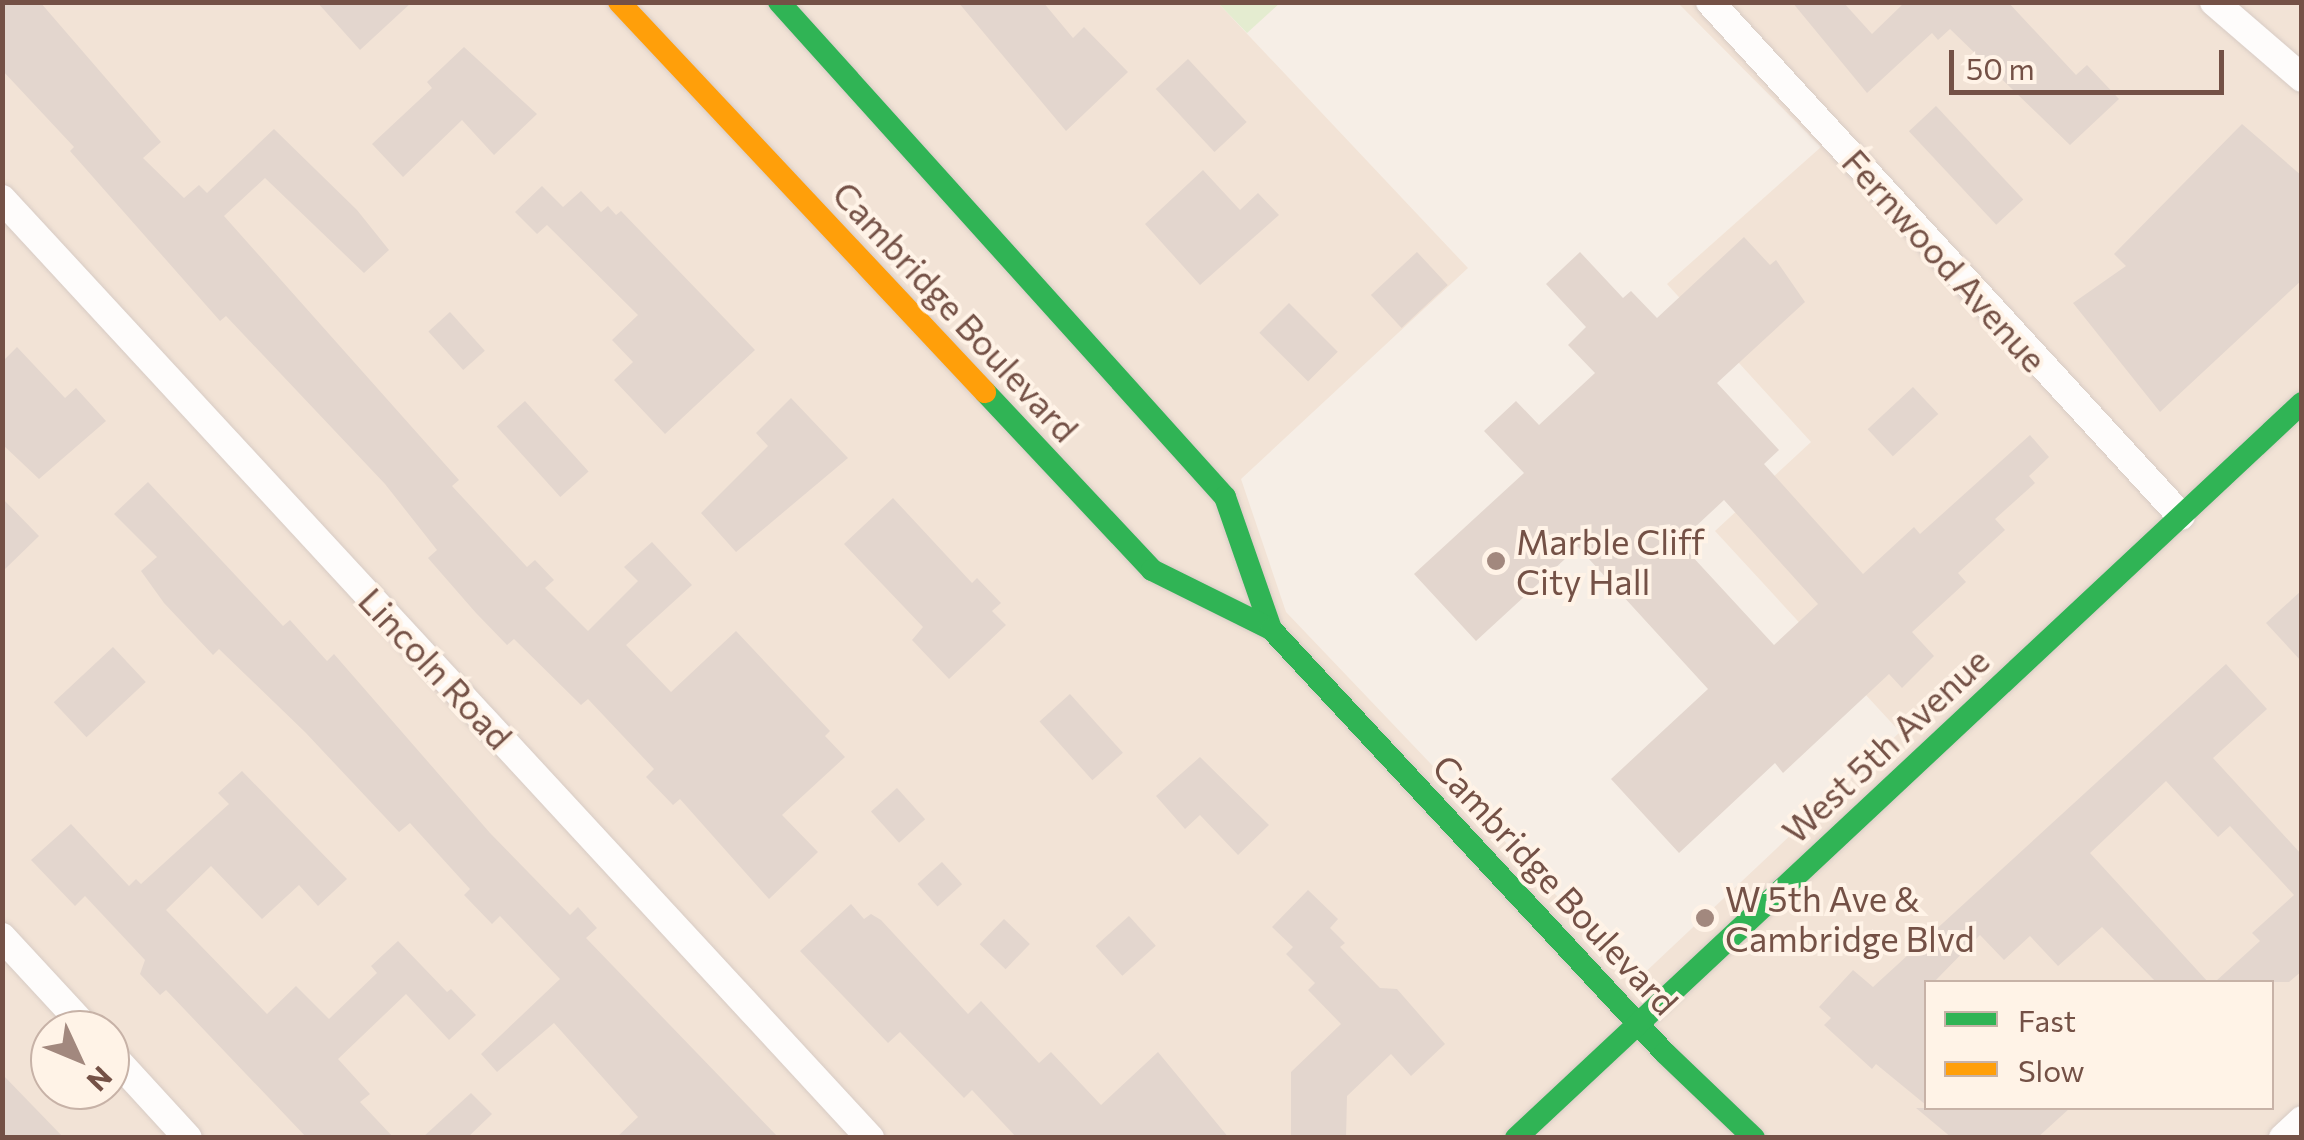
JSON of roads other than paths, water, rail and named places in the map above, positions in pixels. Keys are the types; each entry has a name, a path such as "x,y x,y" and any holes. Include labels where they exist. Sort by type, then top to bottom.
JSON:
{"street":[{"name":"Cambridge Boulevard","path":"619,2 1152,570 1271,629 1638,1024 1754,1138"},
{"name":"Cambridge Boulevard","path":"779,2 1224,497 1271,629"},
{"name":"Fernwood Avenue","path":"1710,2 2181,516"},
{"path":"2214,2 2302,78"},
{"name":"Lincoln Road","path":"2,198 870,1138"},
{"name":"West 5th Avenue","path":"1516,1138 2302,403"},
{"path":"2,937 70,1010"},
{"path":"130,1075 188,1138"},
{"path":"2283,1138 2302,1120"}],"place":[{"name":"Marble Cliff City Hall","path":"1496,561"},
{"name":"W 5th Ave & Cambridge Blvd","path":"1705,918"}]}
